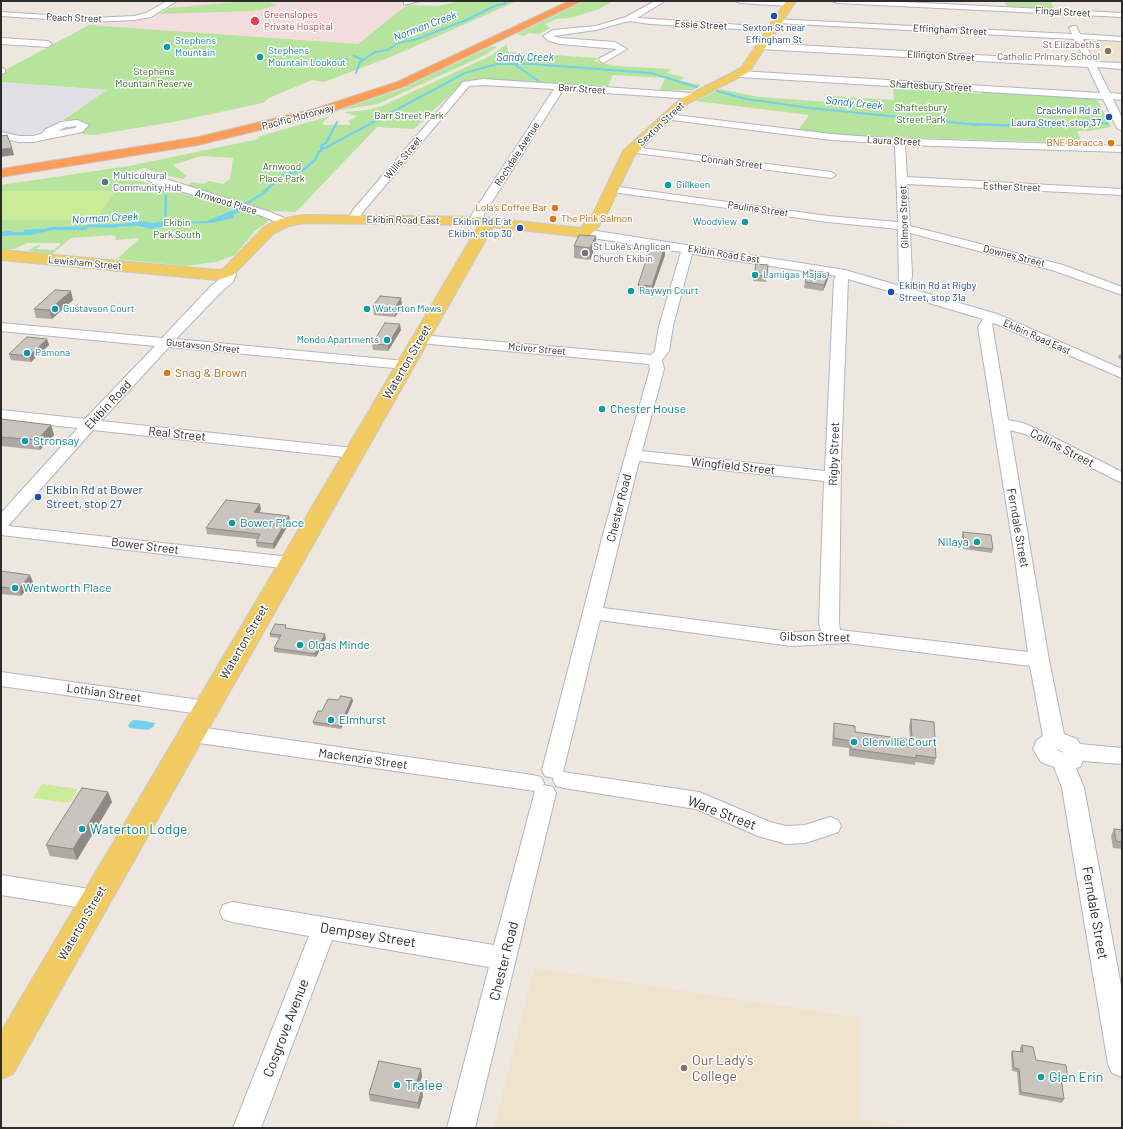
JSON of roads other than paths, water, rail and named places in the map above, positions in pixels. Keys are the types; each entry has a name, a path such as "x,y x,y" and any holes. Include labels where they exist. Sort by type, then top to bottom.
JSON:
{"highway":[{"name":"Pacific Motorway","path":"1,173 112,157 198,141 318,112 401,84 577,1"},
{"name":"Pacific Motorway","path":"1,162 186,133 272,113 350,89"}],"main road":[{"name":"Sexton Street","path":"584,233 597,220 626,158 633,150 683,102 692,96 740,74 745,70 790,2"},
{"name":"Ekibin Road East","path":"218,273 248,250 269,230 285,222 308,218 482,221 584,233"},
{"name":"Waterton Street","path":"1,1063 405,365 482,221"},
{"name":"Lewisham Street","path":"1,255 218,273"}],"street":[{"name":"Peach Street","path":"1,14 97,20 148,15 172,1"},
{"path":"406,2 415,1"},
{"path":"632,46 621,47 607,44 560,41 546,36 553,32 596,28 629,19 661,1"},
{"path":"740,1 790,2"},
{"name":"Fingal Street","path":"837,1 1122,15"},
{"path":"1060,1 1122,128"},
{"name":"Essie Street","path":"629,19 650,22 775,25"},
{"name":"Effingham Street","path":"775,25 1122,40"},
{"path":"1,41 48,44"},
{"name":"Ellington Street","path":"760,46 1122,66"},
{"path":"603,60 623,49 621,47"},
{"name":"Shaftesbury Street","path":"740,74 1122,97"},
{"name":"Barr Street","path":"472,83 692,96"},
{"name":"Willis Street","path":"354,219 357,212 463,86 472,83"},
{"name":"Rochdale Avenue","path":"482,221 477,216 560,87"},
{"name":"Laura Street","path":"666,117 831,137 900,142 1122,149"},
{"path":"1,135 24,139 45,136"},
{"name":"Gilmore Street","path":"900,142 905,284 900,290"},
{"name":"Connah Street","path":"633,150 830,175"},
{"name":"Arnwood Place","path":"144,175 155,180 266,214 285,222"},
{"name":"Esther Street","path":"902,180 1122,192"},
{"name":"Pauline Street","path":"612,189 828,219 904,227"},
{"name":"Downes Street","path":"904,227 1059,268 1122,292"},
{"name":"Ekibin Road East","path":"584,233 845,274 992,317 1122,374"},
{"name":"Chester Road","path":"461,1128 592,613 651,386 657,369 655,360 662,350 666,326 685,256 689,249"},
{"name":"Ekibin Road","path":"1,523 89,424 166,343 218,273"},
{"name":"Rigby Street","path":"832,635 829,615 840,280 845,274"},
{"name":"Ferndale Street","path":"992,317 984,327 1039,660 1055,741 1047,743 1044,749 1049,756 1069,757 1073,788 1122,1064"},
{"name":"Gustavson Street","path":"1,327 405,365"},
{"name":"McIvor Street","path":"420,338 655,360"},
{"name":"Real Street","path":"1,415 354,453"},
{"name":"Collins Street","path":"1001,424 1018,426 1030,431 1122,478"},
{"name":"Wingfield Street","path":"633,455 833,477"},
{"name":"Bower Street","path":"1,530 290,562"},
{"name":"Gibson Street","path":"592,613 791,638 832,635 1039,660"},
{"name":"Lothian Street","path":"1,679 207,708"},
{"name":"Mackenzie Street","path":"192,734 549,782"},
{"path":"1069,757 1122,756"},
{"name":"Ware Street","path":"549,782 699,801 766,830 786,835 805,834 830,826"},
{"path":"1,884 96,900"},
{"name":"Dempsey Street","path":"232,912 504,958"},
{"name":"Cosgrove Avenue","path":"247,1128 324,928"}],"water":[{"path":"236,209 243,211 233,215 234,218 210,223 177,224 151,229 139,226 122,225 116,228 86,227 89,229 53,230 30,235 1,236 1,233 36,231 52,227 107,226 141,221 153,223 163,221 172,223 207,221"},
{"path":"133,720 155,723 153,727 148,730 130,728 128,725"}],"waterway":[{"name":"Norman Creek","path":"363,60 375,52 388,50 398,43 417,39 466,20 497,5 504,4 507,1"},
{"path":"354,56 363,60"},
{"path":"504,56 509,64"},
{"path":"306,62 347,59"},
{"name":"Norman Creek","path":"356,73 360,62 363,60"},
{"name":"Sandy Creek","path":"368,125 465,73 497,64 509,64"},
{"name":"Sandy Creek","path":"509,64 514,64"},
{"name":"Sandy Creek","path":"514,64 651,73 697,87"},
{"path":"514,64 541,83"},
{"name":"Sandy Creek","path":"717,91 746,99 810,108 979,125"},
{"name":"Sandy Creek","path":"1092,121 1108,124"},
{"name":"Norman Creek","path":"323,149 321,148 322,145 326,143 336,124"},
{"name":"Sandy Creek","path":"323,149 370,124"},
{"name":"Sandy Creek","path":"970,124 1048,127 1059,124"},
{"name":"Norman Creek","path":"241,207 262,194 281,176 303,170 314,161 319,152 323,149"},
{"path":"165,225 166,196"},
{"name":"Norman Creek","path":"87,226 130,225"},
{"name":"Norman Creek","path":"25,231 44,230"},
{"name":"Norman Creek","path":"1,233 11,232"}],"place":[{"name":"Sexton St near Effingham St","path":"774,16"},
{"name":"Greenslopes Private Hospital","path":"255,21"},
{"name":"Stephens Mountain","path":"167,47"},
{"name":"St Elizabeth's Catholic Primary School","path":"1108,51"},
{"name":"Stephens Mountain Lookout","path":"260,57"},
{"name":"Cracknell Rd at Laura Street, stop 37","path":"1109,117"},
{"name":"BNE Baracca","path":"1111,143"},
{"name":"Multicultural Community Hub","path":"105,182"},
{"name":"Gillkeen","path":"668,185"},
{"name":"Lola's Coffee Bar","path":"555,208"},
{"name":"The Pink Salmon","path":"553,219"},
{"name":"Woodview","path":"745,222"},
{"name":"Ekibin Rd E at Ekibin, stop 30","path":"520,228"},
{"name":"St Luke's Anglican Church Ekibin","path":"585,253"},
{"name":"Lamigas Majas","path":"755,275"},
{"name":"Raywyn Court","path":"631,291"},
{"name":"Ekibin Rd at Rigby Street, stop 31a","path":"891,292"},
{"name":"Gustavson Court","path":"55,309"},
{"name":"Waterton Mews","path":"367,309"},
{"name":"Mondo Apartments","path":"387,340"},
{"name":"Pamona","path":"27,353"},
{"name":"Snag & Brown","path":"167,373"},
{"name":"Chester House","path":"602,409"},
{"name":"Stronsay","path":"25,441"},
{"name":"Ekibin Rd at Bower Street, stop 27","path":"38,497"},
{"name":"Bower Place","path":"232,523"},
{"name":"Nilaya","path":"977,542"},
{"name":"Wentworth Place","path":"15,588"},
{"name":"Olgas Minde","path":"300,645"},
{"name":"Elmhurst","path":"331,720"},
{"name":"Glenville Court","path":"854,742"},
{"name":"Waterton Lodge","path":"82,829"},
{"name":"Our Lady's College","path":"684,1068"},
{"name":"Glen Erin","path":"1041,1077"},
{"name":"Tralee","path":"397,1085"}],"park label":[{"name":"Stephens Mountain Reserve","path":"154,78"},
{"name":"Shaftesbury Street Park","path":"921,114"},
{"name":"Barr Street Park","path":"409,116"},
{"name":"Arnwood Place Park","path":"282,172"},
{"name":"Ekibin Park South","path":"177,228"}]}
